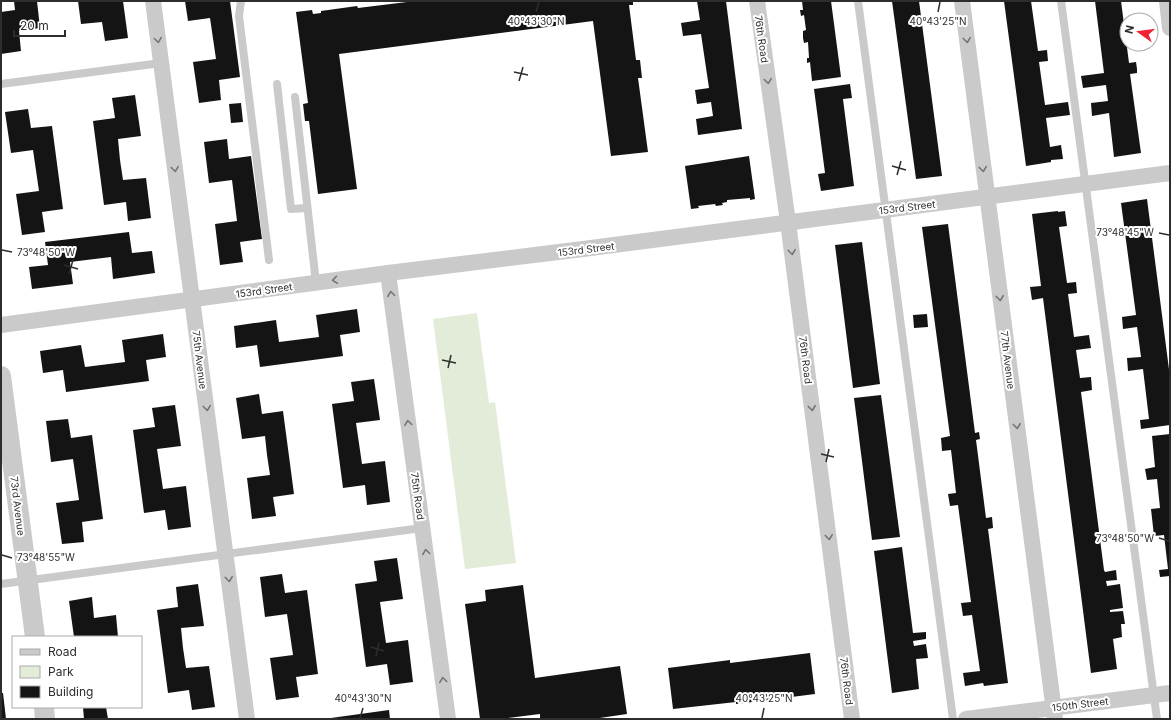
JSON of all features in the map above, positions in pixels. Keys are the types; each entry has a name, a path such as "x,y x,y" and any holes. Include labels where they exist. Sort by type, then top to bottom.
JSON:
{"street":[{"name":"75th Avenue","path":"153,1 247,719"},
{"name":"76th Road","path":"757,1 788,222 852,719"},
{"name":"77th Avenue","path":"962,1 1054,713"},
{"path":"1167,1 1170,28"},
{"name":"153rd Street","path":"1,325 388,273 1170,173"},
{"name":"75th Road","path":"388,273 448,719"},
{"name":"73rd Avenue","path":"1,376 35,636"},
{"name":"150th Street","path":"966,719 1054,713 1170,693"},
{"path":"44,708 45,719"}],"lane":[{"path":"241,1 239,16 269,260"},
{"path":"858,1 953,719"},
{"path":"1061,1 1157,719"},
{"path":"1,84 161,63"},
{"path":"277,84 290,209 307,208"},
{"path":"295,97 316,283"},
{"path":"1,584 422,528"}],"green space":[{"path":"477,313 489,403 495,402 516,563 465,569 433,319"}],"building":[{"path":"14,1 37,1 40,28 19,31 21,51 1,54 1,12 15,10"},
{"path":"78,1 123,1 128,38 105,41 102,22 81,24"},
{"path":"185,1 230,1 240,77 219,80 221,100 199,103 193,62 216,59 210,18 188,21"},
{"path":"415,1 633,1 633,5 629,5 636,60 640,60 642,78 638,78 648,152 611,156 593,21 339,54 357,189 318,194 309,121 305,121 303,104 308,103 296,12 312,10 313,14 321,13 321,11 357,6 358,8"},
{"path":"697,1 726,1 742,129 698,135 696,119 713,116 711,102 697,104 695,90 709,88 701,34 683,36 681,23 700,20"},
{"path":"802,1 831,1 841,77 812,81 810,62 807,63 807,58 809,58 808,42 804,43 803,38 803,31 806,30 804,15 801,16 800,10 803,10"},
{"path":"892,1 919,1 942,176 916,179"},
{"path":"1004,1 1031,1 1038,51 1047,50 1048,61 1039,62 1045,105 1068,102 1070,115 1046,118 1050,147 1061,145 1063,159 1051,160 1051,162 1026,166"},
{"path":"1095,1 1121,1 1122,12 1119,12 1119,52 1128,52 1129,63 1136,62 1137,73 1130,74 1141,153 1114,157 1109,113 1092,116 1091,103 1108,101 1106,85 1083,88 1081,76 1104,73"},
{"path":"850,84 852,98 843,99 854,186 821,191 818,174 825,173 814,89"},
{"path":"135,95 141,136 118,139 120,160 123,180 146,178 151,218 128,221 126,202 104,205 93,121 115,118 112,98"},
{"path":"241,103 243,122 231,123 229,104"},
{"path":"28,109 31,128 52,126 63,209 42,212 45,232 22,235 16,194 39,191 33,150 11,153 5,112"},
{"path":"227,139 229,159 251,156 262,239 240,242 243,262 220,265 215,224 237,221 232,180 209,183 204,142"},
{"path":"749,156 755,199 727,200 727,202 722,203 723,205 716,206 715,204 698,206 699,208 691,209 685,166"},
{"path":"1147,199 1170,377 1170,425 1141,429 1140,420 1149,419 1143,369 1128,371 1127,358 1141,357 1137,327 1123,329 1122,317 1136,315 1121,203"},
{"path":"1065,211 1067,226 1059,227 1067,283 1076,282 1077,293 1068,294 1074,337 1089,335 1091,348 1076,350 1080,378 1091,377 1092,390 1081,392 1104,570 1105,572 1116,570 1117,580 1106,581 1107,586 1120,584 1123,608 1110,610 1110,612 1123,611 1125,624 1121,624 1122,637 1113,639 1117,669 1091,673 1043,298 1032,300 1030,287 1041,286 1032,214"},
{"path":"948,224 975,433 979,432 980,439 976,440 986,518 992,517 993,528 988,529 1008,683 984,686 983,683 965,686 963,673 980,671 972,615 963,616 961,603 971,602 958,505 950,506 948,494 956,493 951,450 942,451 941,438 950,436 922,227"},
{"path":"129,232 132,253 152,251 155,273 113,279 111,257 70,262 73,284 32,289 29,267 48,265 45,242"},
{"path":"862,242 880,384 853,388 835,245"},
{"path":"357,309 360,332 340,335 343,356 260,367 257,345 236,348 234,326 276,320 279,342 319,337 316,315"},
{"path":"927,314 928,327 914,328 913,315"},
{"path":"163,334 166,357 146,360 149,381 66,392 63,370 43,373 40,351 81,345 85,367 125,362 122,340"},
{"path":"374,379 380,420 356,423 362,464 385,461 390,502 367,505 365,485 343,488 332,404 354,401 351,382"},
{"path":"259,394 262,414 283,411 294,494 273,497 276,516 252,519 247,478 270,475 265,436 242,439 236,398"},
{"path":"881,395 900,537 872,540 854,398"},
{"path":"175,405 181,446 157,449 163,489 186,486 191,527 168,530 165,510 144,513 133,430 155,427 152,408"},
{"path":"68,419 71,438 92,435 103,519 82,522 84,542 62,544 56,503 79,500 73,459 51,462 46,421"},
{"path":"1170,434 1170,576 1160,577 1159,570 1168,569 1164,535 1154,536 1151,509 1160,508 1157,479 1147,480 1145,469 1155,467 1152,436"},
{"path":"902,547 913,633 926,632 926,639 913,641 914,646 926,644 928,658 916,659 919,689 892,693 874,551"},
{"path":"397,558 403,599 380,602 386,643 408,640 413,682 390,685 387,664 366,667 355,584 377,581 374,561"},
{"path":"282,574 285,593 307,590 318,674 296,677 299,697 276,700 270,658 293,655 287,614 265,617 260,577"},
{"path":"198,584 204,626 181,628 183,648 186,668 209,666 215,707 192,710 189,690 168,693 157,610 178,607 176,587"},
{"path":"523,585 535,678 620,666 627,714 593,719 540,719 540,714 501,719 480,719 465,604 486,601 485,590"},
{"path":"92,597 94,618 116,615 118,636 74,636 69,601"},
{"path":"810,653 815,694 736,704 736,702 673,709 668,668 730,660 730,663"},
{"path":"1,693 3,693 6,719 1,719"},
{"path":"83,708 106,708 108,719 84,719"},
{"path":"389,710 390,719 331,719 331,718"}]}
